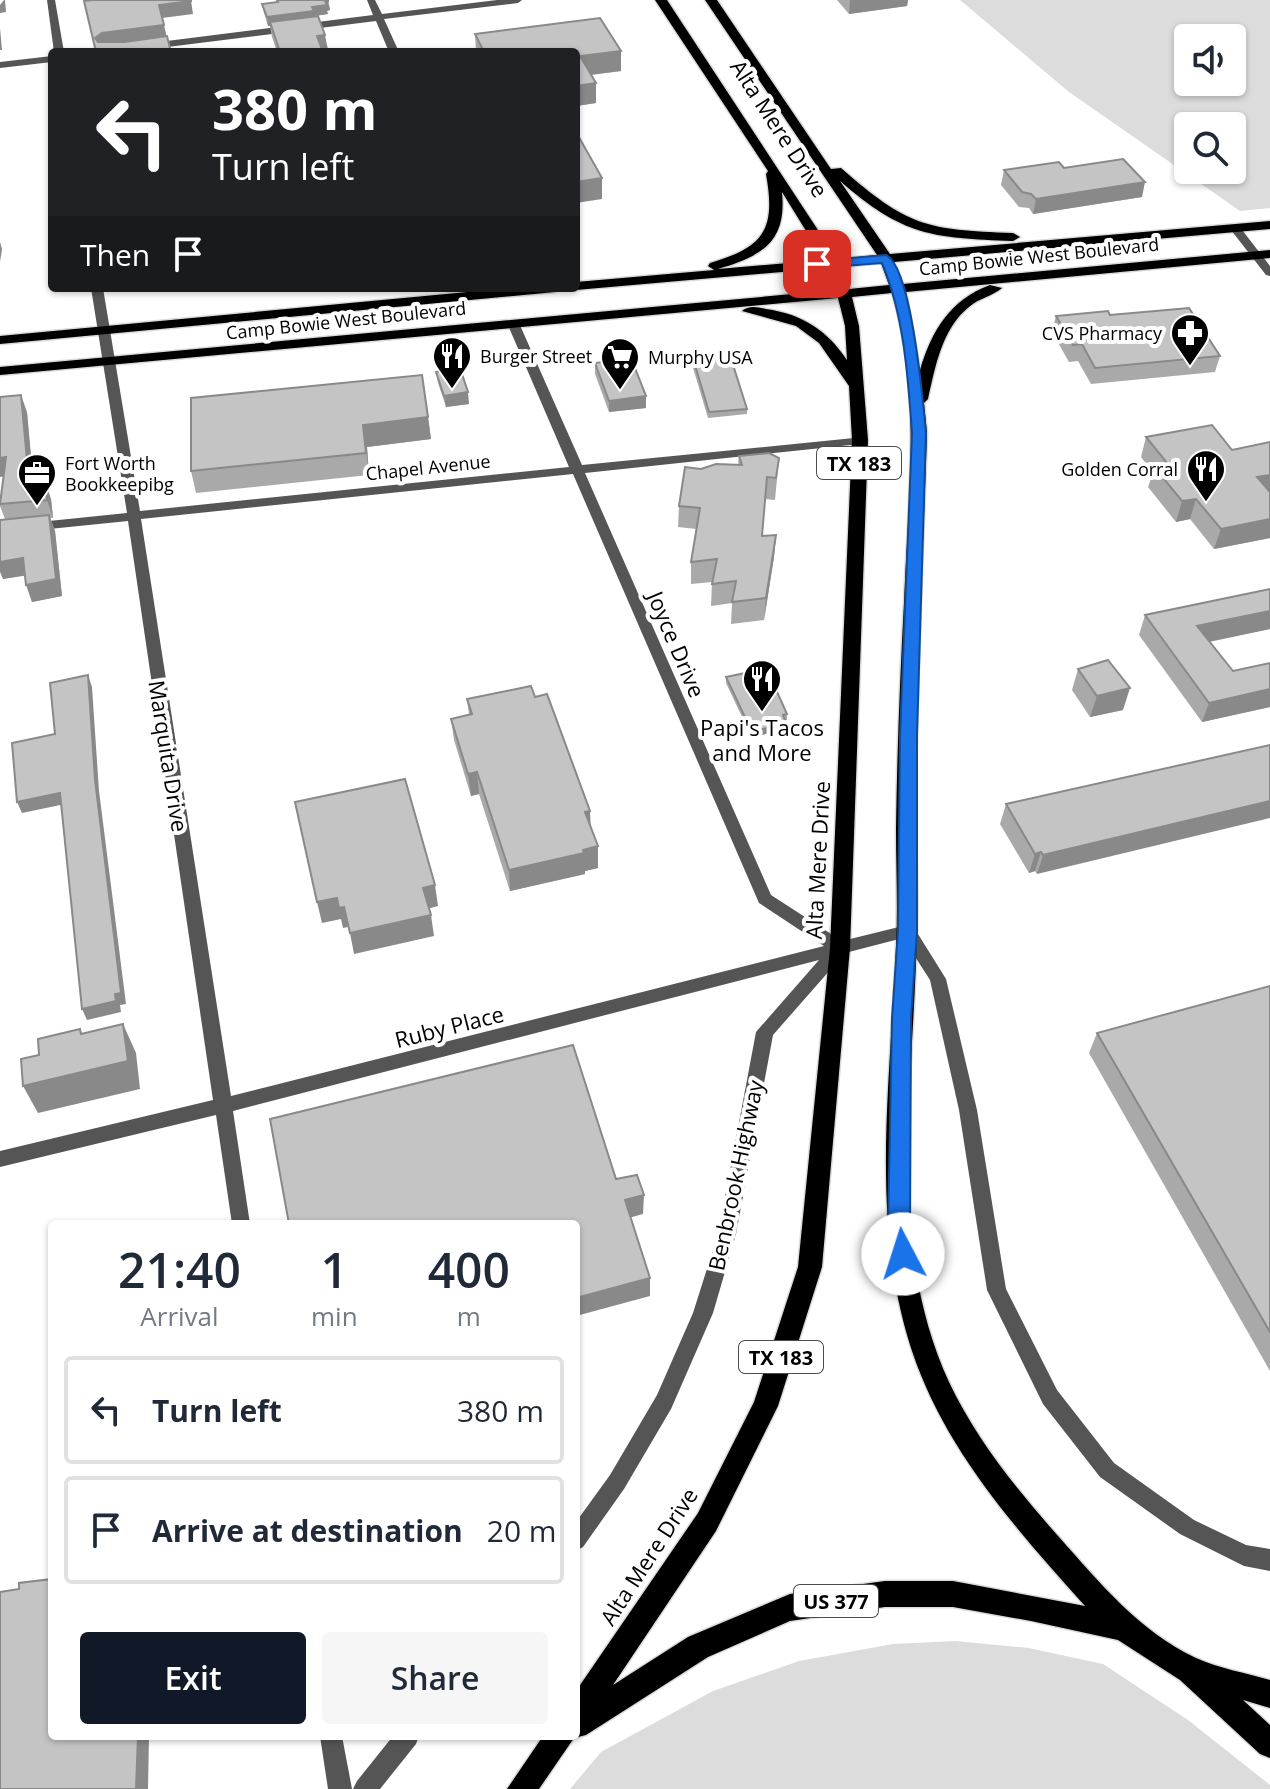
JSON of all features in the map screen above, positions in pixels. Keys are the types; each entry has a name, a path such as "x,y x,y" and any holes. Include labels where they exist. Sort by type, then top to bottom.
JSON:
{"main road":[{"name":"Alta Mere Drive","path":"580,1709 707,1522 765,1406 810,1267 840,948 860,440 852,326 834,263 661,0"},
{"name":"Alta Mere Drive","path":"711,0 886,259 899,290 919,433 906,832 907,931 902,1018 899,1232 924,1352 958,1424 1002,1492 1123,1628"},
{"path":"817,156 887,213 906,223 955,234 1040,238 1060,243"},
{"path":"613,282 703,269 731,262 757,249 774,229 779,214 769,162"},
{"name":"Camp Bowie West Boulevard","path":"580,286 1270,225"},
{"name":"Camp Bowie West Boulevard","path":"0,371 1264,254"},
{"path":"917,411 936,338 962,302 983,291 1052,275"},
{"name":"Camp Bowie West Boulevard","path":"0,340 485,292"},
{"path":"549,320 743,311 770,313 807,326 829,342 858,389"},
{"name":"US 377","path":"580,1722 698,1647 790,1608 885,1594 953,1594 1031,1607 1123,1628 1190,1670 1270,1694"},
{"path":"1190,1670 1270,1744"},
{"path":"521,1789 558,1740"}],"street":[{"path":"51,0 58,48"},
{"path":"371,0 392,48"},
{"path":"137,48 518,0"},
{"path":"0,65 48,59"},
{"path":"1235,228 1264,254 1270,273"},
{"name":"Marquita Drive","path":"98,292 111,363 240,1220"},
{"name":"Joyce Drive","path":"513,323 765,899 840,948"},
{"name":"Chapel Avenue","path":"0,530 860,440"},
{"path":"907,931 938,979 968,1110 997,1290 1050,1397 1107,1470 1187,1527 1244,1555 1270,1560"},
{"name":"Ruby Place","path":"0,1159 222,1106 907,931"},
{"name":"Benbrook Highway","path":"580,1534 617,1482 664,1402 703,1313 727,1234 765,1032 840,948"},
{"path":"332,1740 340,1789"},
{"path":"365,1789 405,1740"}],"shaded area":[{"path":"960,0 1270,0 1270,208 1240,211 1201,184 1246,184 1246,112 1174,112 1174,165 1069,92"},
{"path":"955,1641 1029,1648 1103,1664 1188,1720 1270,1785 1270,1789 570,1789 601,1752 713,1691 799,1661 893,1644"}],"building":[{"path":"191,0 159,5 164,25 102,33 95,38 98,42 125,42 167,36 170,48 95,48 84,1"},
{"path":"277,0 328,1 325,1 327,5 312,7 314,11 267,17 262,4"},
{"path":"318,16 325,35 317,36 322,48 279,48 270,22"},
{"path":"600,18 621,51 580,56 580,48 482,48 475,34"},
{"path":"580,56 596,83 580,85"},
{"path":"580,139 602,178 580,181"},
{"path":"1123,159 1145,182 1036,199 1022,192 1004,170 1059,162 1064,168"},
{"path":"1189,308 1220,356 1095,368 1082,344 1073,345 1056,316 1108,311 1110,315"},
{"name":"Murphy USA","path":"729,352 747,409 709,412 692,355"},
{"name":"Murphy USA","path":"631,358 646,396 609,401 595,363"},
{"path":"460,368 468,392 444,396 436,372"},
{"path":"422,375 428,417 363,425 366,453 191,471 191,398"},
{"path":"21,395 29,482 45,481 47,500 0,504 6,457 0,458 0,397"},
{"path":"1212,425 1232,450 1270,442 1270,475 1257,477 1270,492 1270,519 1221,529 1196,499 1182,501 1154,467 1168,464 1146,437"},
{"path":"769,453 779,458 776,478 767,477 762,536 776,535 766,598 732,602 736,581 712,584 717,559 691,562 700,508 679,506 685,467 701,469 716,464 742,465 739,456"},
{"path":"49,515 56,579 26,585 23,558 0,562 0,520"},
{"path":"1270,589 1270,611 1197,626 1233,671 1270,663 1270,689 1209,703 1145,615"},
{"path":"1108,660 1130,688 1097,696 1078,669"},
{"name":"Papi's Tacos and More","path":"760,670 763,677 770,676 787,714 783,715 786,723 752,732 726,677"},
{"path":"88,675 95,780 121,993 115,994 116,1001 82,1009 60,793 17,802 12,743 55,734 50,683"},
{"path":"531,686 535,697 547,694 590,811 585,812 598,846 583,850 584,853 509,870 477,772 468,774 451,719 472,714 467,699"},
{"path":"1270,745 1270,801 1043,855 1041,852 1035,854 1006,804"},
{"path":"405,779 435,885 423,888 431,915 350,933 344,907 339,908 337,898 317,902 295,802"},
{"path":"1270,986 1270,1332 1097,1033"},
{"path":"123,1024 128,1061 23,1086 21,1059 39,1055 38,1039 80,1029 81,1034"},
{"path":"573,1045 616,1179 637,1175 644,1195 625,1200 650,1278 580,1297 580,1220 288,1220 270,1119"},
{"path":"48,1579 48,1740 138,1740 136,1789 0,1789 0,1592 19,1589 19,1583"}],"place":[{"name":"CVS Pharmacy","path":"1190,367"},
{"name":"Burger Street","path":"452,390"},
{"name":"Murphy USA","path":"620,391"},
{"name":"Golden Corral","path":"1206,503"},
{"name":"Fort Worth Bookkeepibg","path":"37,507"},
{"name":"Papi's Tacos and More","path":"762,713"}],"route":[{"path":"817,264 886,259 899,290 915,387 919,433 906,832 907,931 902,1018 899,1232 903,1254"}]}
